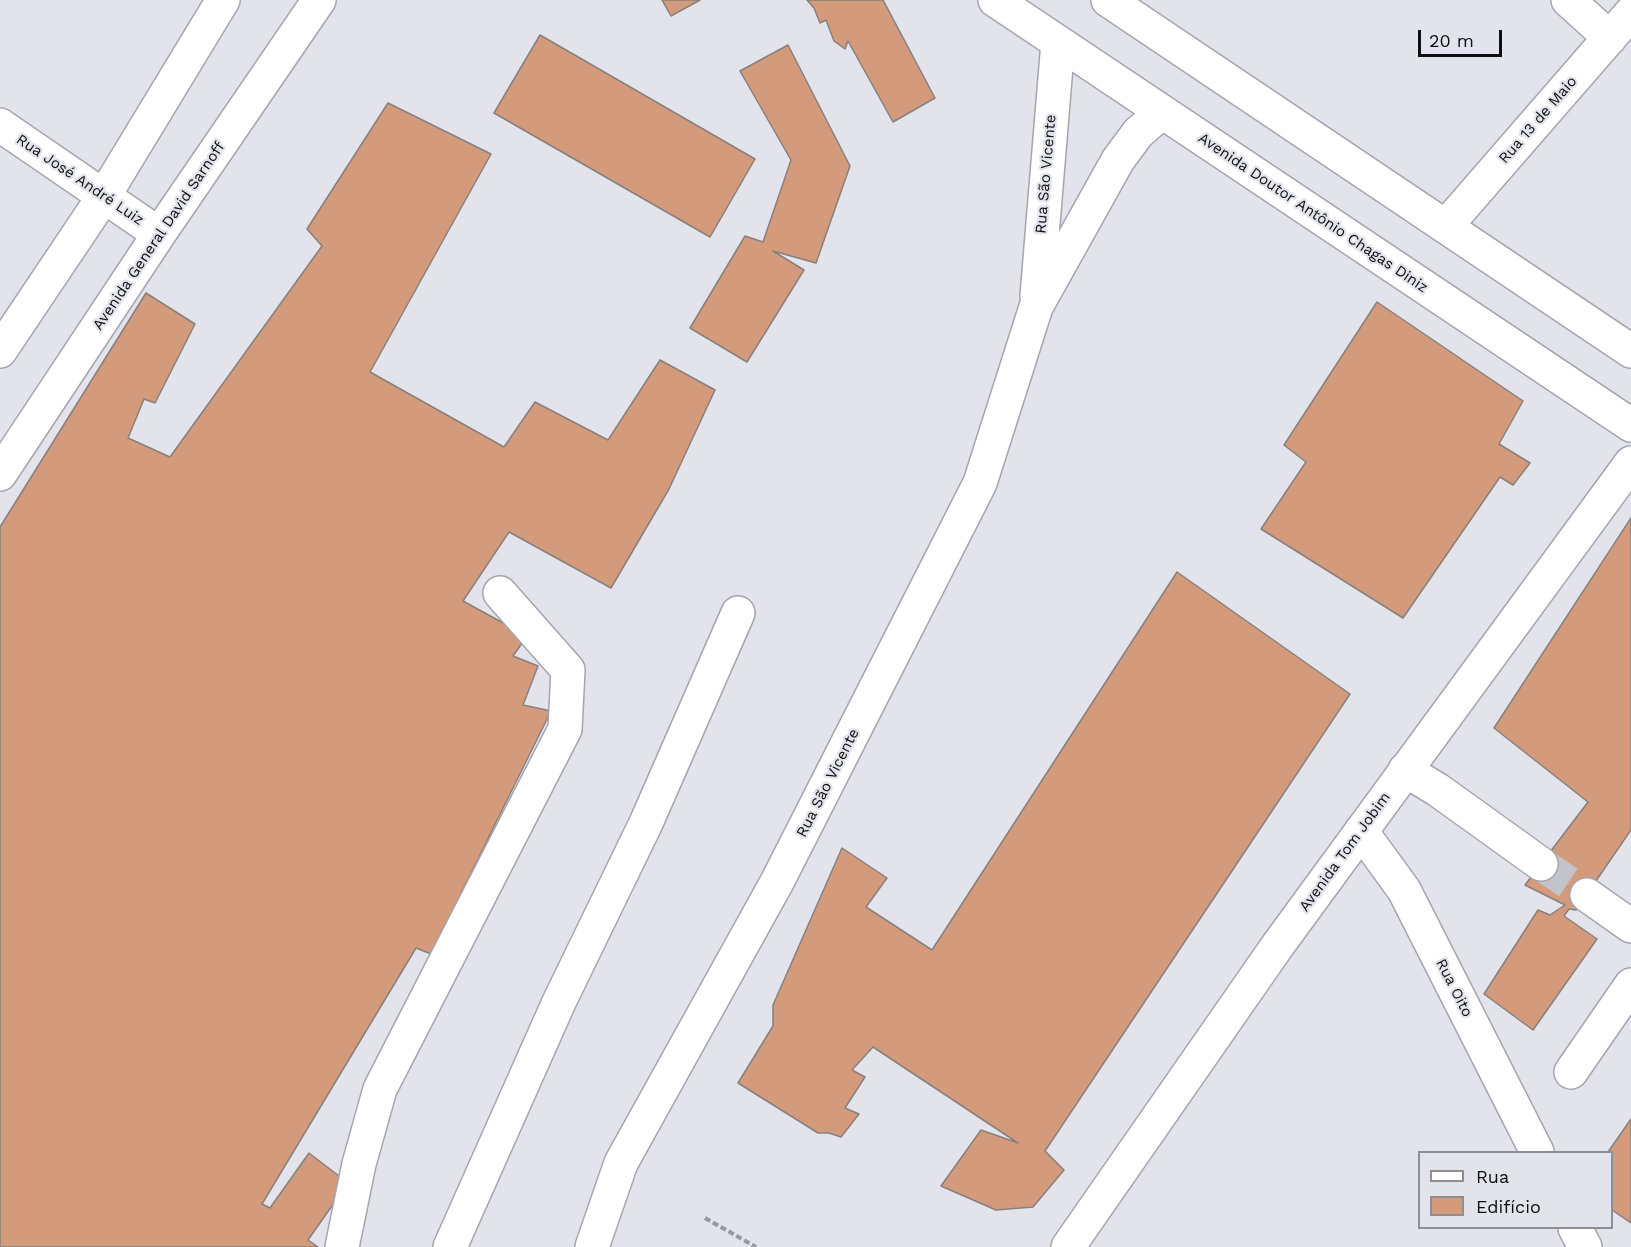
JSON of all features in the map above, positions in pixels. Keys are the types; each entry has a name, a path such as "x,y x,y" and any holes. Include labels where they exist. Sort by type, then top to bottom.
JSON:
{"street":[{"path":"0,351 104,196 223,0"},
{"name":"Avenida General David Sarnoff","path":"0,474 159,234 319,0"},
{"name":"Avenida Doutor Antônio Chagas Diniz","path":"995,0 1631,425"},
{"path":"1568,0 1610,38"},
{"path":"1120,3 1631,351"},
{"name":"Rua 13 de Maio","path":"1446,226 1631,13"},
{"name":"Rua São Vicente","path":"1036,307 1058,42"},
{"name":"Rua São Vicente","path":"592,1247 621,1163 777,882 980,483 1036,307 1118,160 1138,133 1162,112"},
{"name":"Rua José André Luiz","path":"0,125 159,234"},
{"name":"Avenida Tom Jobim","path":"1068,1247 1271,955 1631,464"},
{"path":"342,1247 359,1164 380,1089 565,729 568,670 500,593"},
{"path":"450,1247 559,1002 651,813 738,613"},
{"path":"1406,770 1438,790 1541,864"},
{"name":"Rua Oito","path":"1361,831 1404,890 1536,1151"},
{"path":"1587,895 1631,926"},
{"path":"1571,1072 1631,985"},
{"path":"1576,1229 1585,1247"}],"path":[{"path":"705,1218 756,1247"}],"building":[{"path":"662,0 700,0 671,16"},
{"path":"807,0 883,0 935,98 893,122 848,41 845,49 834,41 826,20 820,23 814,8"},
{"path":"540,35 755,159 710,237 494,113"},
{"path":"788,45 850,166 816,263 773,251 804,270 747,362 690,328 745,236 763,242 791,160 740,71"},
{"path":"388,103 491,154 370,372 504,447 535,402 608,440 660,360 715,390 669,489 611,588 509,532 463,601 527,636 513,656 538,666 523,705 551,711 431,954 416,948 262,1204 270,1208 309,1153 348,1183 308,1240 318,1247 0,1247 0,527 146,293 195,324 155,403 144,399 128,438 170,457 322,246 307,229"},
{"path":"1377,302 1523,401 1499,444 1530,463 1513,485 1500,477 1403,618 1261,529 1306,462 1284,445"},
{"path":"1631,518 1631,830 1576,910 1569,909 1564,916 1597,939 1533,1030 1484,994 1538,910 1550,915 1565,905 1525,885 1588,802 1494,728"},
{"path":"1177,572 1350,694 1045,1151 1064,1170 1033,1207 996,1210 941,1186 981,1130 1018,1143 873,1047 852,1070 865,1077 845,1108 859,1114 841,1137 829,1133 818,1133 738,1083 773,1026 773,1005 842,848 887,878 866,907 932,950"},
{"path":"1631,1119 1631,1223 1613,1211 1613,1151 1609,1151"}],"tunnel":[{"path":"1541,864 1587,895"}]}
